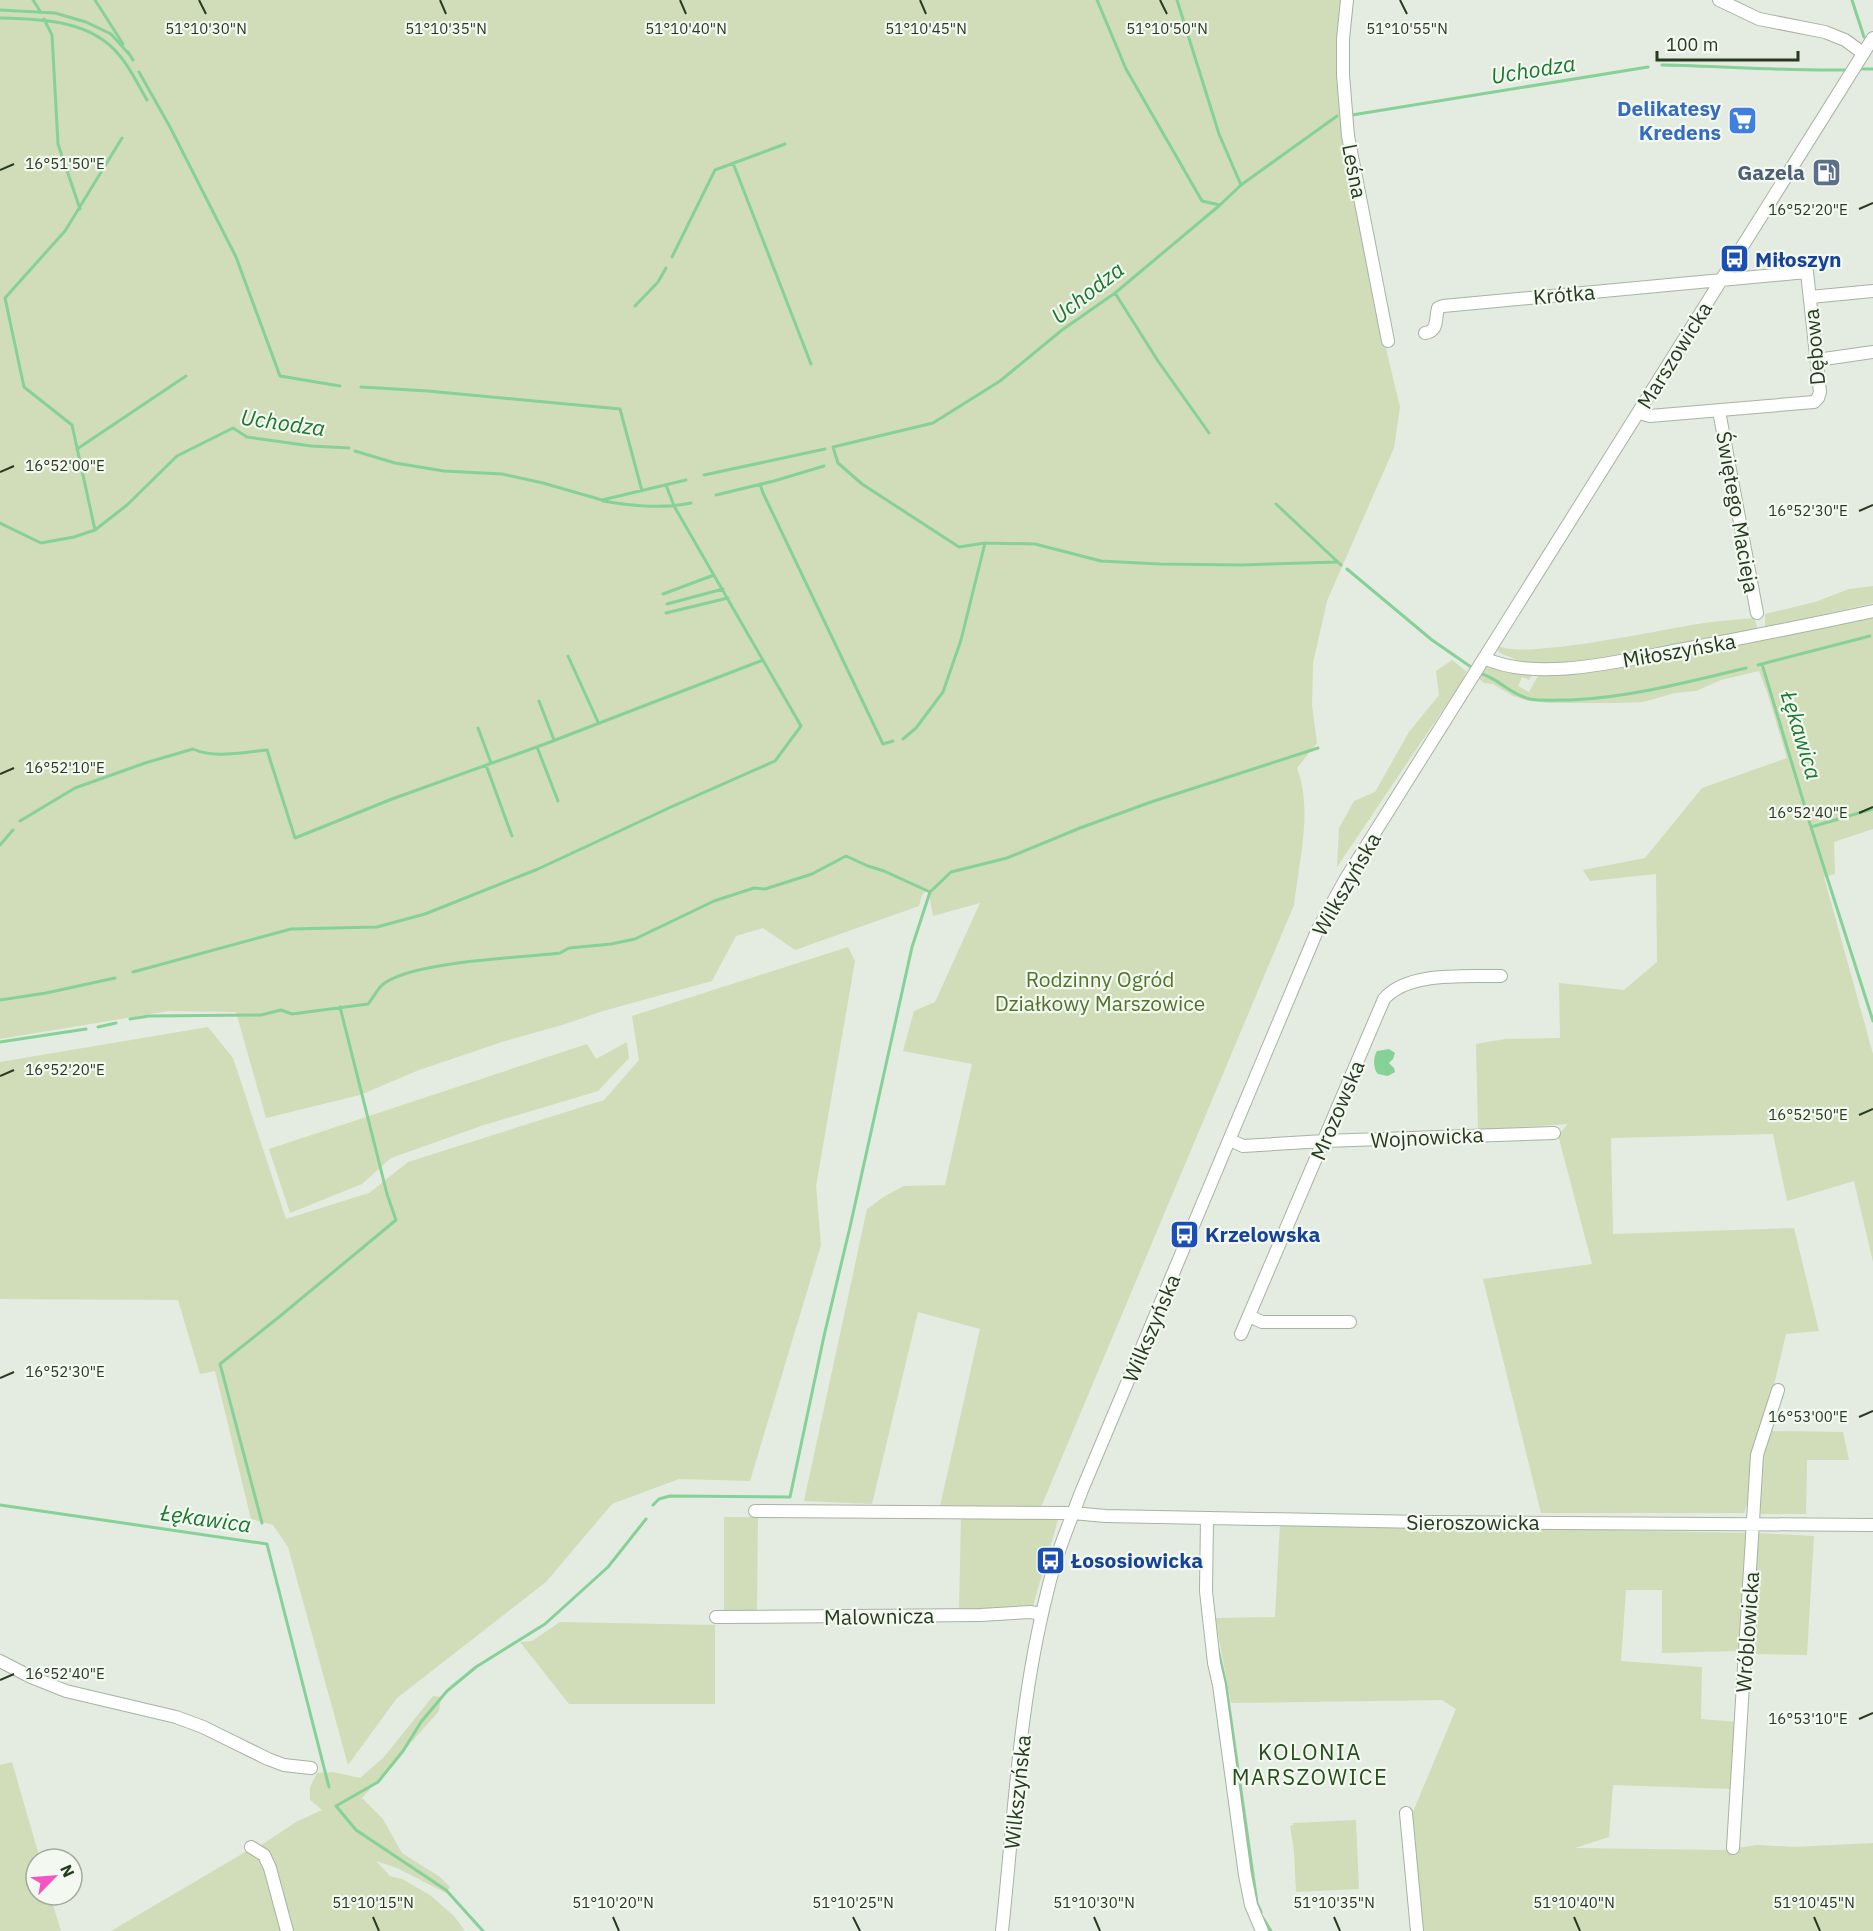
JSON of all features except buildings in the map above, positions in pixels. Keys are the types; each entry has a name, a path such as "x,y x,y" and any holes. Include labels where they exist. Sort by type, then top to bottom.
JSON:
{"street":[{"name":"Leśna","path":"1347,0 1343,39 1343,75 1348,136 1388,341"},
{"path":"1719,0 1759,19 1825,32 1845,40 1863,53"},
{"name":"Marszowicka","path":"1475,673 1873,38"},
{"name":"Dębowa","path":"1639,413 1650,416 1719,411 1814,402 1818,398 1820,392 1807,272 1722,279"},
{"name":"Krótka","path":"1425,333 1435,328 1438,308 1443,306 1722,279"},
{"path":"1810,297 1873,291"},
{"path":"1816,360 1873,352"},
{"name":"Świętego Macieja","path":"1719,411 1757,613"},
{"name":"Miłoszyńska","path":"1484,658 1509,666 1530,668 1591,666 1761,635 1873,611"},
{"name":"Wilkszyńska","path":"1002,1931 1021,1744 1042,1614 1055,1564 1073,1513 1317,931 1345,880 1475,673"},
{"name":"Mrozowska","path":"1241,1335 1384,999 1389,992 1418,979 1501,976"},
{"name":"Wojnowicka","path":"1230,1140 1243,1146 1554,1132"},
{"path":"1249,1316 1262,1322 1350,1323"},
{"name":"Wróblowicka","path":"1733,1848 1757,1455 1778,1390"},
{"path":"755,1511 1073,1513"},
{"name":"Sieroszowicka","path":"1073,1513 1105,1516 1424,1522 1873,1525"},
{"path":"1207,1518 1206,1591 1214,1663 1245,1875 1251,1905 1262,1931"},
{"name":"Malownicza","path":"716,1617 981,1615 1030,1612 1042,1614"},
{"path":"0,1662 66,1690 176,1717 203,1727 284,1765 310,1768"},
{"path":"1406,1813 1417,1931"},
{"path":"251,1847 264,1855 270,1868 287,1931"}],"green space":[{"name":"Rodzinny Ogród Działkowy Marszowice","path":"0,0 1343,0 1336,59 1341,120 1376,307 1400,407 1394,448 1327,601 1313,663 1312,705 1317,743 1297,768 1302,784 1304,818 1294,905 1041,1507 940,1506 980,1329 918,1312 872,1504 804,1501 867,1209 904,1186 945,1185 972,1064 903,1051 914,1011 935,1002 980,903 933,916 928,889 922,895 919,906 795,950 763,928 736,936 712,981 502,1042 419,1070 360,1095 266,1118 236,1012 169,1011 0,1039"},
{"path":"1873,586 1873,603 1765,628 1765,614 1815,602 1849,589"},
{"path":"1873,616 1873,829 1834,842 1835,874 1824,877 1873,1054 1873,1262 1854,1181 1787,1201 1773,1134 1611,1138 1613,1234 1794,1228 1819,1331 1786,1334 1773,1389 1755,1439 1750,1464 1750,1495 1744,1513 1541,1513 1483,1279 1592,1264 1558,1135 1568,1124 1478,1130 1476,1044 1505,1039 1560,1038 1559,983 1624,990 1657,962 1656,874 1590,881 1583,870 1645,858 1702,788 1787,758 1759,671 1721,680 1696,691 1675,693 1643,702 1617,703 1529,701 1513,696 1493,684 1484,683 1478,678 1487,667 1532,675 1529,680 1522,677 1518,686 1529,692 1540,672 1596,671"},
{"path":"1754,618 1758,629 1628,655 1558,664 1522,662 1498,651 1499,646 1513,649 1536,649 1565,646 1704,623"},
{"path":"1452,660 1466,671 1463,680 1337,867 1339,828 1354,801 1375,792 1409,732 1439,695 1436,671"},
{"path":"848,947 855,961 816,1186 821,1245 750,1481 679,1479 612,1504 546,1582 397,1698 348,1765 288,1547 273,1525 251,1519 215,1371 200,1374 178,1300 0,1299 0,1062 208,1027 233,1058 286,1219 369,1193 408,1162 604,1100 639,1060 632,1016"},
{"path":"627,1042 629,1058 598,1091 481,1126 391,1158 362,1184 290,1213 269,1149 587,1044 596,1059"},
{"path":"1770,1431 1843,1432 1849,1460 1807,1460 1806,1514 1761,1514 1758,1493 1760,1472"},
{"path":"961,1516 1055,1518 1058,1520 1032,1609 959,1610"},
{"path":"724,1517 758,1517 757,1610 724,1611"},
{"path":"1280,1523 1747,1533 1742,1645 1736,1651 1662,1653 1662,1590 1626,1590 1621,1661 1702,1667 1701,1719 1737,1722 1733,1789 1613,1785 1609,1837 1575,1848 1723,1850 1757,1845 1795,1847 1873,1843 1873,1931 1420,1931 1410,1819 1456,1709 1442,1700 1231,1703 1215,1618 1275,1617"},
{"path":"1758,1533 1814,1536 1807,1655 1753,1654"},
{"path":"560,1622 715,1625 715,1704 569,1704 520,1642 532,1641"},
{"path":"433,1696 441,1697 439,1711 362,1798 383,1819 402,1853 440,1877 450,1887 446,1893 397,1868 376,1861 390,1876 402,1879 430,1895 454,1916 465,1931 292,1931 260,1846 296,1822 322,1810 310,1800 310,1787 317,1773 333,1772 360,1778 384,1757"},
{"path":"12,1762 37,1847 24,1847 24,1907 54,1907 61,1931 0,1931 0,1765"},
{"path":"1356,1820 1359,1889 1296,1892 1290,1826 1293,1823"},
{"path":"247,1851 262,1856 285,1931 111,1931"}],"shaded area":[{"path":"1389,1049 1395,1053 1389,1063 1395,1072 1388,1076 1378,1074 1374,1066 1377,1051"}],"waterway":[{"path":"33,0 40,11"},
{"path":"95,0 123,44"},
{"path":"1097,0 1126,69 1202,201 1220,205"},
{"path":"1177,0 1219,134 1241,185"},
{"path":"1852,0 1864,37"},
{"path":"0,10 55,13 86,22 111,34 128,53"},
{"path":"0,18 49,21 81,28 95,35 109,44 120,56 147,100"},
{"path":"44,19 52,35 58,144 80,209"},
{"path":"128,52 133,60"},
{"name":"Uchodza","path":"1662,65 1844,70"},
{"name":"Uchodza","path":"1352,115 1648,67"},
{"name":"Uchodza","path":"1862,69 1873,69"},
{"path":"139,72 170,127 236,257 280,376 340,386"},
{"name":"Uchodza","path":"1337,116 1241,185 1115,293 1062,330 1000,381 933,423 833,447 838,463 862,484 959,547 985,543 1035,544 1101,561 1160,564 1241,565 1337,562"},
{"path":"95,530 72,425 24,387 5,298 65,231 122,138"},
{"path":"672,257 715,170 785,144"},
{"path":"733,163 811,364"},
{"path":"635,306 658,282 666,268"},
{"path":"1115,293 1158,361 1209,433"},
{"path":"77,449 186,376"},
{"path":"361,387 620,409 642,491"},
{"name":"Uchodza","path":"0,523 41,543 74,537 95,530 127,505 177,456 233,428 247,437 311,446 349,448"},
{"name":"Uchodza","path":"704,475 825,449"},
{"name":"Uchodza","path":"355,451 395,463 444,471 502,474 602,500 686,480"},
{"path":"716,495 824,466"},
{"path":"760,484 883,744 893,741"},
{"path":"133,972 291,929 377,927 425,914 538,869 775,761 801,726 674,506 666,485"},
{"path":"603,501 647,506 691,503"},
{"path":"1276,504 1341,565"},
{"path":"903,739 916,728 943,692 961,640 985,543"},
{"path":"1347,569 1432,640 1471,667"},
{"path":"663,594 714,575"},
{"path":"667,604 723,589"},
{"path":"666,613 728,598"},
{"path":"1758,665 1870,636"},
{"path":"568,656 598,722"},
{"path":"20,821 75,788 193,749 210,754 267,750 295,838 392,799 545,744 763,660"},
{"name":"Łękawica","path":"1762,664 1873,1021"},
{"path":"1482,674 1523,697 1571,700 1637,692 1746,668"},
{"path":"539,701 554,740"},
{"path":"478,728 491,763"},
{"path":"537,747 558,801"},
{"path":"130,1019 149,1016 261,1015 281,1010 292,1014 368,1004 382,985 396,977 440,966 560,953 569,948 635,939 714,901 754,888 765,889 812,874 846,856 930,892 951,872 1007,858 1151,802 1318,748"},
{"path":"486,765 512,836"},
{"path":"1811,827 1873,809"},
{"path":"0,845 13,830"},
{"path":"653,1505 659,1499 670,1496 790,1497 912,947 930,892"},
{"path":"0,1000 115,978"},
{"path":"262,1523 220,1364 396,1220 387,1194 340,1007"},
{"path":"98,1027 116,1023"},
{"path":"0,1042 86,1029"},
{"name":"Łękawica","path":"0,1505 267,1544 329,1787"},
{"path":"483,1931 446,1890 356,1830 336,1806 378,1782 403,1751 421,1722 447,1691 476,1667 545,1624 608,1567 646,1519"},
{"path":"1218,1649 1226,1685 1257,1903 1261,1912"},
{"path":"1263,1918 1271,1931"}],"place":[{"name":"Delikatesy Kredens","path":"1742,120"},
{"name":"Gazela","path":"1826,172"},
{"name":"Miłoszyn","path":"1734,259"},
{"name":"Krzelowska","path":"1184,1234"},
{"name":"Łososiowicka","path":"1050,1560"}],"district":[{"name":"KOLONIA MARSZOWICE","path":"1310,1764"}]}
